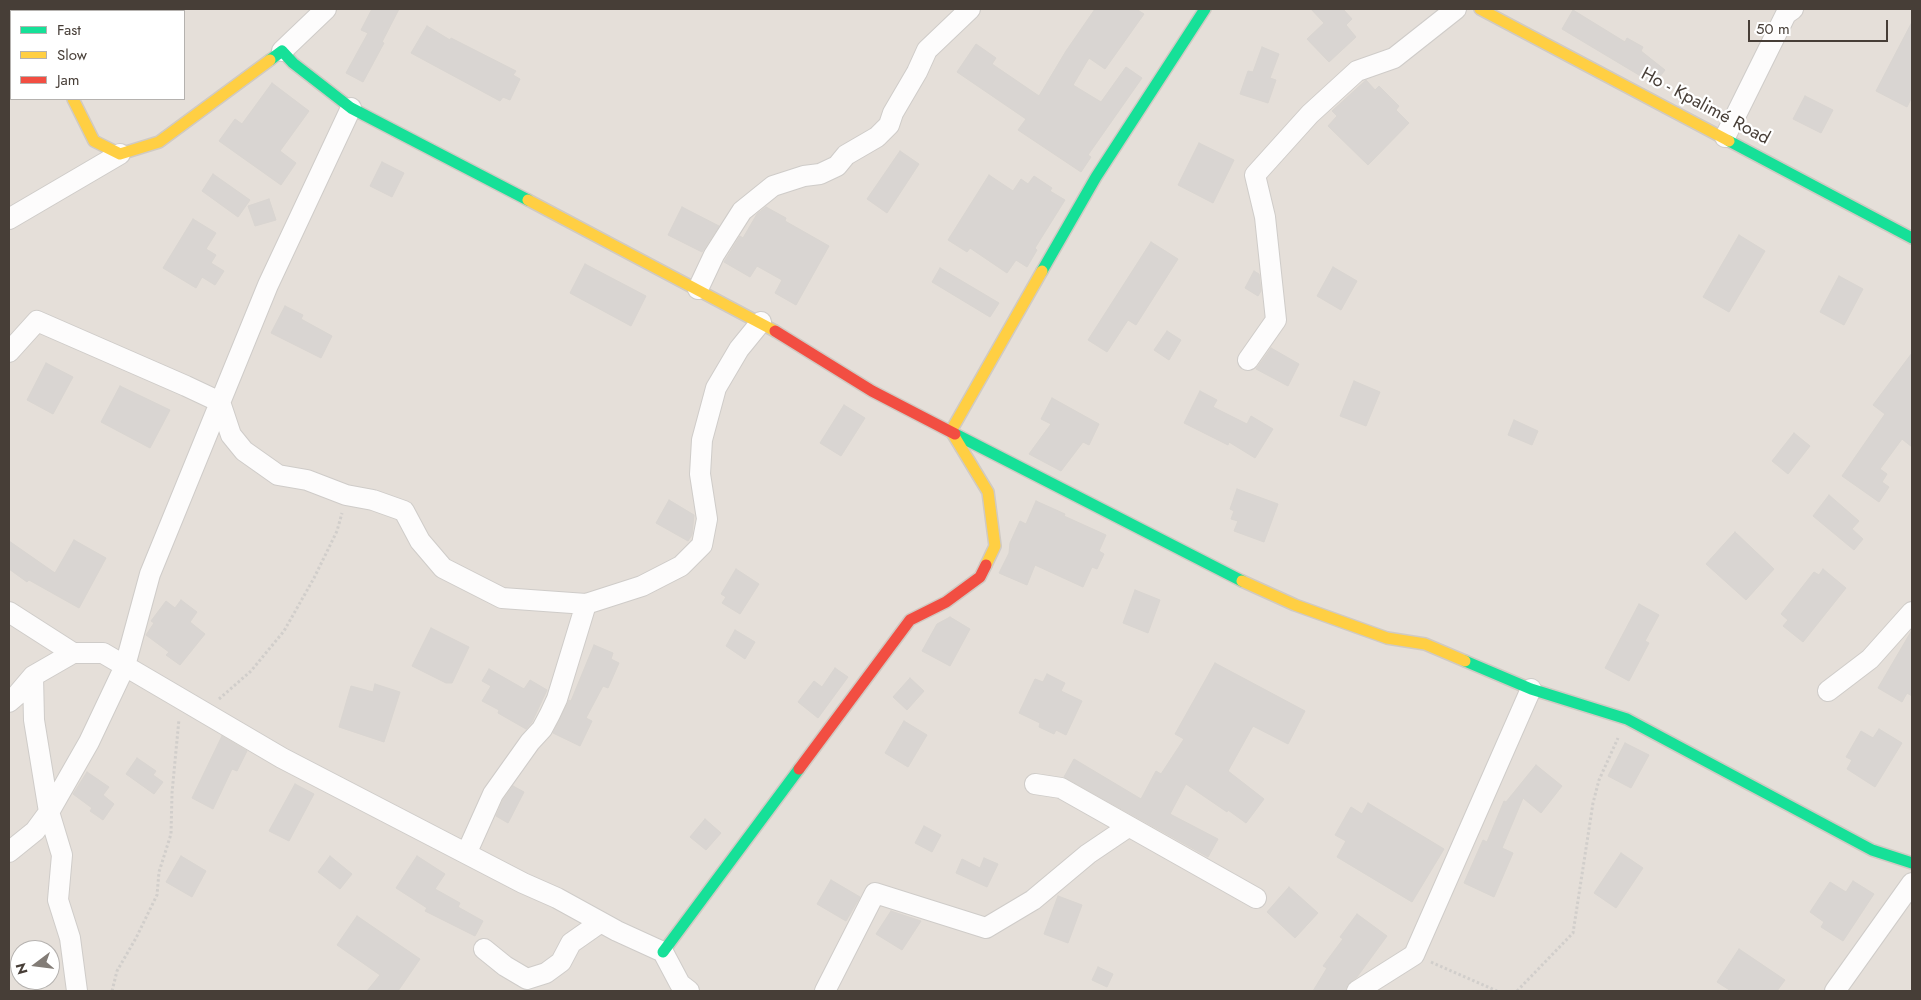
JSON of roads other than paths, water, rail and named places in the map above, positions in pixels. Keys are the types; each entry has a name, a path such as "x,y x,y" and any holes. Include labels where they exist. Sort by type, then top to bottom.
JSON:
{"street":[{"path":"9,219 120,154 159,142 282,51 326,9"},
{"path":"698,289 714,255 742,211 773,186 804,176 820,174 837,166 846,155 871,142 889,125 893,113 918,72 927,50 970,9"},
{"path":"951,431 1096,178 1204,9"},
{"path":"1248,360 1276,320 1265,217 1255,176 1310,114 1357,71 1394,58 1456,9"},
{"name":"Ho - Kpalimé Road","path":"1480,9 1725,137 1912,238"},
{"path":"1725,137 1786,14 1793,9"},
{"path":"282,51 293,63 351,108 761,322 872,391 1224,573 1295,605 1387,638 1425,644 1531,689 1627,719 1872,850 1912,863"},
{"path":"74,100 94,141 120,154"},
{"path":"9,852 35,832 50,812 89,742 125,666 150,574 268,285 351,108"},
{"path":"9,352 37,321 220,402 231,435 244,451 278,475 306,480 346,495 373,500 404,511 420,541 443,568 502,598 586,604 642,586 681,566 702,545 707,519 700,474 702,440 716,388 739,349 761,322"},
{"path":"663,952 910,620 946,602 980,577 996,546 988,492 951,431"},
{"path":"467,852 493,794 530,742 542,729 550,714 557,699 586,604"},
{"path":"9,612 73,653"},
{"path":"1828,691 1870,659 1912,612"},
{"path":"9,702 33,676 73,653 103,653 282,758 467,852 523,883 557,898 663,952 680,984 689,991"},
{"path":"33,676 34,720 50,812 62,855 58,900 70,938 77,991"},
{"path":"1357,991 1414,955 1531,689"},
{"path":"1035,784 1061,788 1256,898"},
{"path":"825,991 875,893 986,928 1033,900 1088,854 1128,827"},
{"path":"1835,991 1912,883"},
{"path":"484,949 505,966 527,979 546,973 561,962 571,943 601,922"}]}
